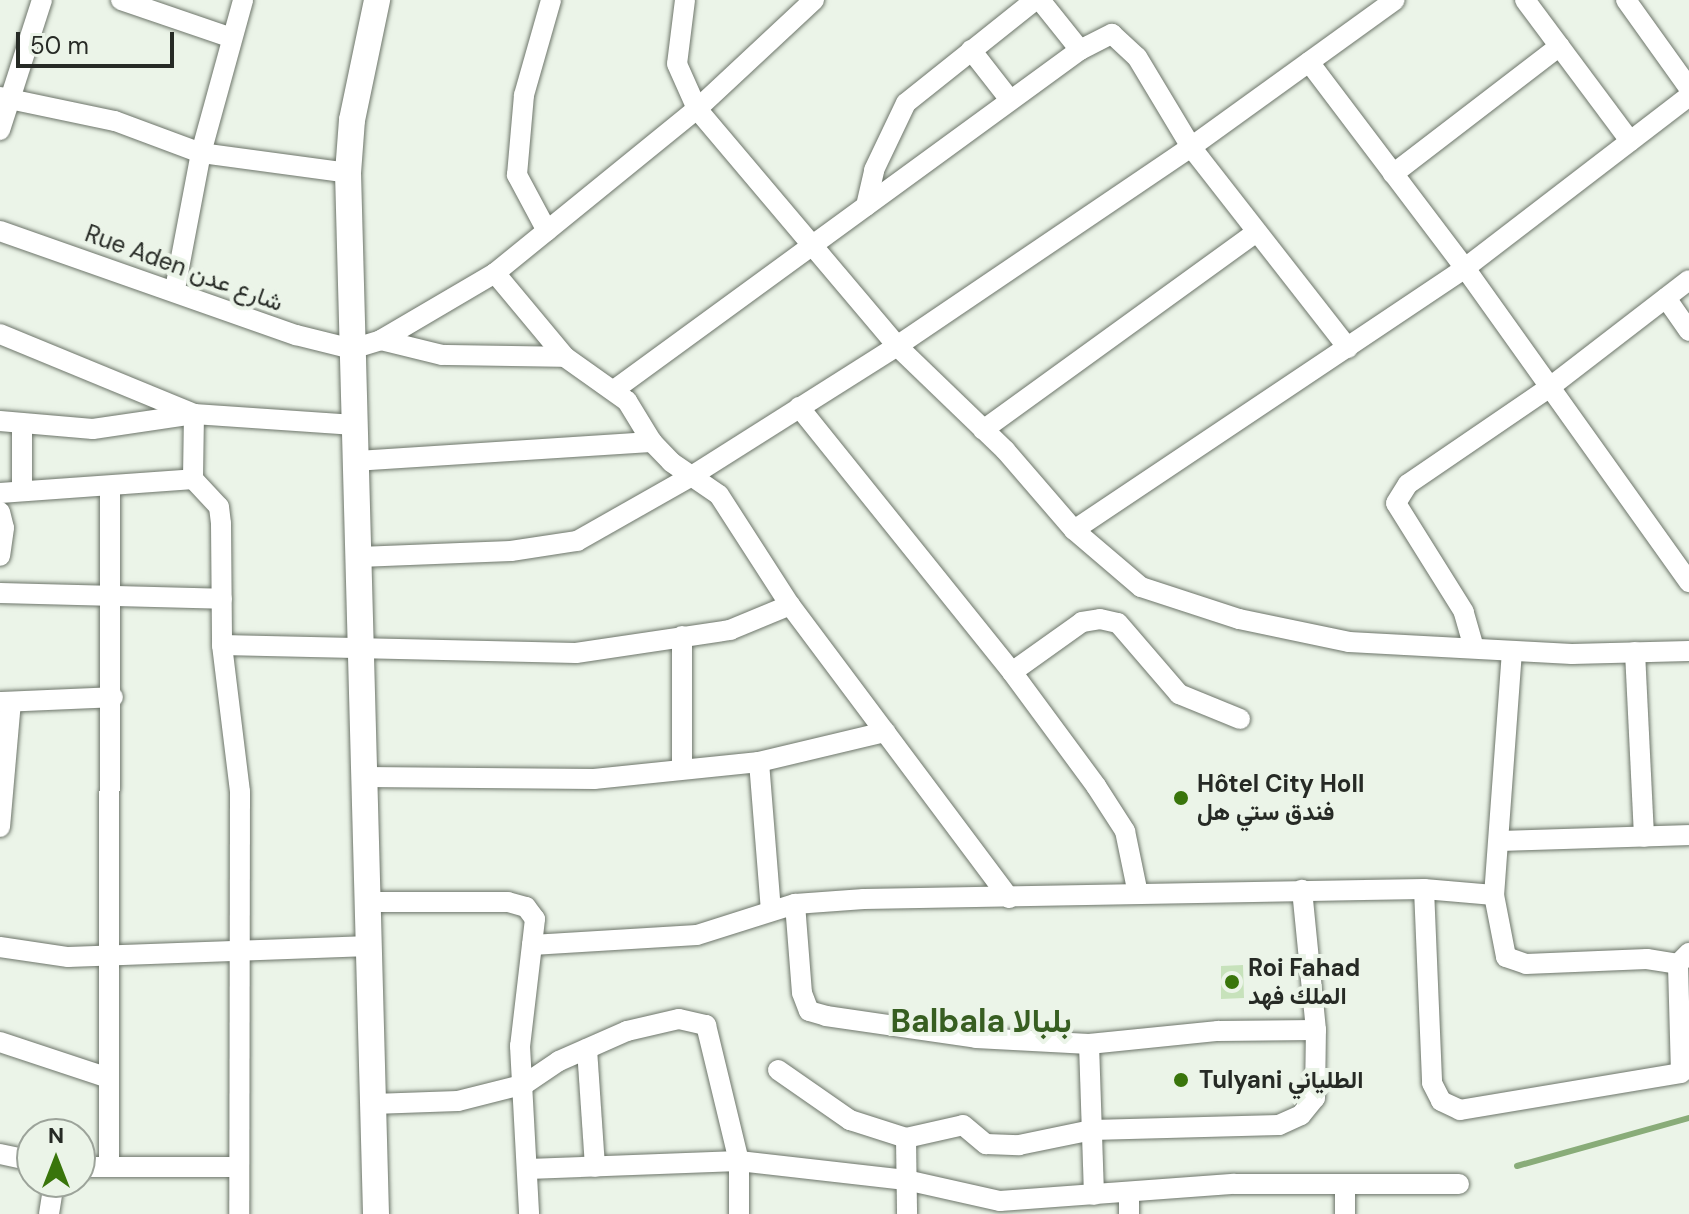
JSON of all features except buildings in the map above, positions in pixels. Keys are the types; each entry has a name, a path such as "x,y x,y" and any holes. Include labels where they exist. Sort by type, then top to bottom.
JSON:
{"main road":[{"path":"376,1214 348,173 352,120 377,0"}],"street":[{"path":"0,130 6,98 42,0"},
{"path":"121,0 232,38"},
{"path":"175,289 201,153 243,0"},
{"path":"547,231 517,175 524,95 551,0"},
{"path":"685,0 677,64 697,109 897,346 983,430 1074,530 1141,587 1239,619 1349,642 1512,651 1689,651"},
{"path":"352,349 381,340 495,273 697,109 814,0"},
{"path":"359,557 511,551 577,541 690,477 897,346 1191,147 1395,0"},
{"path":"1525,0 1630,141"},
{"path":"1626,0 1689,88"},
{"path":"866,206 874,170 906,103 1025,3 1080,50"},
{"path":"614,390 1010,100 1080,50 1112,34 1137,57 1191,147 1255,233 1348,348"},
{"path":"1393,174 1560,46"},
{"path":"971,50 1010,100"},
{"path":"1309,62 1465,268 1689,582"},
{"path":"1074,530 1465,268 1689,96"},
{"path":"6,98 115,121 201,153 348,173"},
{"name":"Rue Aden شارع عدن","path":"0,231 175,289 282,331 352,349"},
{"path":"983,430 1255,233"},
{"path":"495,273 565,357 614,390 635,412 652,442 730,509 790,605 1009,898"},
{"path":"1474,648 1464,612 1396,503 1408,484 1550,387 1689,280"},
{"path":"1666,298 1689,331"},
{"path":"0,334 194,414 255,422 355,425"},
{"path":"381,340 442,355 565,357"},
{"path":"799,407 1012,672 1125,831 1138,894"},
{"path":"0,421 93,429 194,414"},
{"path":"194,414 193,479 219,507 222,645 240,792 237,949 239,1214"},
{"path":"22,424 22,490"},
{"path":"356,461 652,442"},
{"path":"0,493 193,479"},
{"path":"109,1166 106,1077 113,953 110,486"},
{"path":"0,512 4,528 0,556"},
{"path":"0,593 222,599"},
{"path":"222,645 361,645 487,654 576,653 730,630 790,605"},
{"path":"1012,672 1082,622 1100,619 1118,623 1179,694 1240,719"},
{"path":"682,636 682,769"},
{"path":"1424,889 1432,1083 1441,1101 1460,1110 1681,1073 1684,958 1526,964 1506,957 1494,895 1502,841 1512,651"},
{"path":"1635,652 1644,837"},
{"path":"0,827 6,702 113,697"},
{"path":"365,777 594,779 759,762 885,732"},
{"path":"759,762 771,911"},
{"path":"1502,841 1689,835"},
{"path":"532,945 697,935 795,904 1302,890 1424,889 1494,895"},
{"path":"778,1070 804,1083 850,1120 906,1138 963,1125 986,1144 1019,1145 1092,1130 1279,1125 1301,1115 1315,1098 1316,1030 1302,890"},
{"path":"369,902 508,902 526,907 535,919 520,1046 525,1084 529,1214"},
{"path":"795,904 802,993 809,1011 976,1038 1089,1044 1218,1031 1316,1030"},
{"path":"0,947 68,957 370,946"},
{"path":"373,1104 458,1101 525,1084 587,1049 627,1031 679,1019 706,1025 739,1161 739,1214"},
{"path":"0,1042 106,1077"},
{"path":"1089,1044 1094,1195"},
{"path":"587,1049 595,1167"},
{"path":"906,1138 907,1214"},
{"path":"528,1169 739,1161 906,1180 1000,1201 1234,1184 1459,1184"},
{"path":"96,1166 237,1167"},
{"path":"1345,1186 1345,1214"},
{"path":"1129,1192 1129,1214"}],"green space":[{"name":"Roi Fahad الملك فهد","path":"1243,965 1244,998 1221,999 1221,966"}],"waterway":[{"path":"1517,1166 1689,1118"}],"place":[{"name":"Hôtel City Holl فندق ستي هل","path":"1181,798"},
{"name":"Roi Fahad الملك فهد","path":"1232,982"},
{"name":"Tulyani الطلياني","path":"1181,1080"}],"district":[{"name":"Balbala بلبالا","path":"981,1021"}]}
